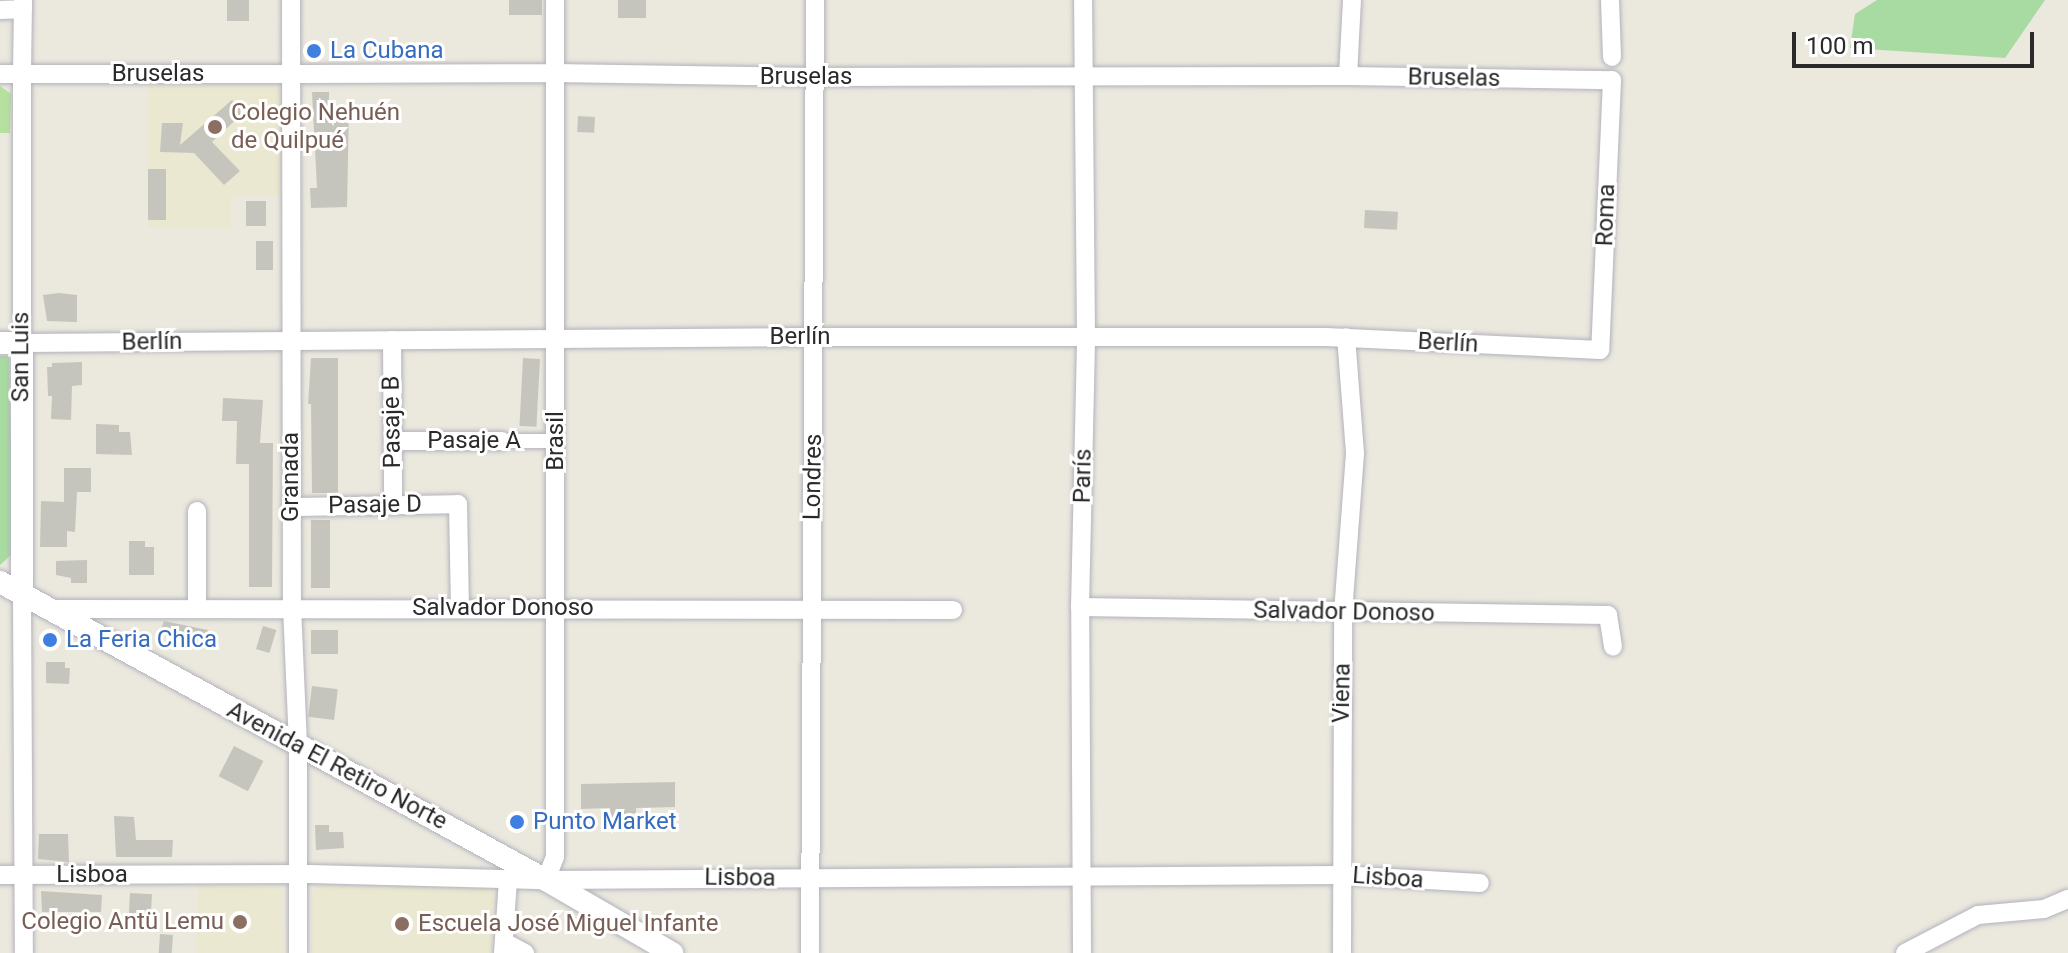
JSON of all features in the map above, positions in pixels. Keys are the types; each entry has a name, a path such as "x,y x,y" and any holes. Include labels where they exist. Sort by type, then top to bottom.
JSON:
{"street":[{"name":"Granada","path":"291,0 291,507 298,745 298,953"},
{"name":"Brasil","path":"546,880 555,857 555,0"},
{"name":"Londres","path":"810,953 815,0"},
{"name":"París","path":"1082,953 1080,607 1086,336 1083,0"},
{"path":"1348,76 1352,0"},
{"path":"1610,0 1612,57"},
{"path":"0,10 23,5"},
{"name":"San Luis","path":"23,5 11,343 22,595 24,953"},
{"name":"Bruselas","path":"0,74 553,73 1612,80"},
{"name":"Roma","path":"1600,350 1612,80"},
{"name":"Berlín","path":"11,343 1346,337 1600,350"},
{"name":"Viena","path":"1342,953 1343,613 1355,453 1346,337"},
{"name":"Pasaje B","path":"392,340 393,503"},
{"name":"Pasaje A","path":"393,441 556,441"},
{"name":"Pasaje D","path":"291,507 458,504 460,608"},
{"path":"197,511 197,607"},
{"name":"Avenida El Retiro Norte","path":"0,582 546,880 666,951"},
{"path":"0,602 22,595"},
{"name":"Salvador Donoso","path":"52,609 555,607 811,612 953,610"},
{"name":"Salvador Donoso","path":"1080,607 1608,615 1613,647"},
{"name":"Lisboa","path":"0,875 298,874 546,880 605,877 811,879 1340,875 1480,883"},
{"path":"508,879 504,948 525,953"},
{"path":"1905,953 1978,915 2044,909 2068,899"}],"shaded area":[{"name":"Colegio Nehuén de Quilpué","path":"281,85 282,195 231,195 231,227 148,227 148,86"},
{"name":"Colegio Antü Lemu","path":"198,885 279,886 282,890 283,953 196,953"},
{"name":"Escuela José Miguel Infante","path":"319,885 493,886 492,953 311,953 312,895"}],"green space":[{"path":"1877,0 2045,0 2005,58 1850,48 1855,14"},
{"path":"0,86 11,94 10,133 0,133"},
{"path":"0,356 9,356 13,553 0,565"}],"building":[{"path":"227,0 249,0 249,21 227,21"},
{"path":"509,0 542,0 542,15 509,15"},
{"path":"618,0 646,0 646,18 618,18"},
{"path":"312,92 329,92 329,108 349,107 347,207 311,208 310,188 317,188"},
{"path":"232,100 244,112 212,142 240,171 224,185 194,153 160,152 162,123 183,123 180,145"},
{"path":"578,116 595,117 594,133 577,132"},
{"path":"148,169 166,169 166,220 148,220"},
{"path":"246,201 266,201 266,226 246,226"},
{"path":"1365,210 1398,212 1397,230 1364,228"},
{"path":"256,241 273,241 273,270 256,270"},
{"path":"43,295 77,295 77,322 47,321"},
{"path":"311,358 338,358 338,493 312,493 311,404 308,404"},
{"path":"523,358 540,359 536,427 519,426"},
{"path":"82,362 82,385 72,386 71,420 51,419 52,396 48,396 47,367 52,367 52,363"},
{"path":"223,398 263,400 260,443 273,443 272,587 249,587 249,464 236,464 237,421 222,421"},
{"path":"96,424 119,425 119,432 130,432 132,455 96,454"},
{"path":"64,468 91,468 91,492 77,492 75,532 67,531 67,547 40,547 41,501 64,502"},
{"path":"311,520 330,520 330,588 311,588"},
{"path":"129,541 145,541 145,547 154,547 154,575 129,575"},
{"path":"87,560 87,583 71,583 71,578 56,575 56,561"},
{"path":"164,621 208,630 202,649 160,633"},
{"path":"263,626 276,630 269,653 256,649"},
{"path":"311,630 338,630 338,654 311,654"},
{"path":"46,662 65,662 65,668 70,668 69,684 46,683"},
{"path":"312,686 338,689 334,720 308,717"},
{"path":"234,746 263,761 248,791 219,776"},
{"path":"675,782 675,807 636,808 636,817 611,818 610,808 581,809 581,784"},
{"path":"114,816 134,817 136,840 173,840 172,857 116,857"},
{"path":"315,825 329,825 329,832 343,832 344,848 316,850"},
{"path":"39,834 68,834 69,862 38,859"},
{"path":"41,891 102,895 101,912 42,912"},
{"path":"130,893 152,894 151,917 129,916"},
{"path":"160,934 173,935 172,953 159,953"}],"place":[{"name":"La Cubana","path":"314,51"},
{"name":"Colegio Nehuén de Quilpué","path":"215,127"},
{"name":"La Feria Chica","path":"50,640"},
{"name":"Punto Market","path":"517,822"},
{"name":"Colegio Antü Lemu","path":"240,922"},
{"name":"Escuela José Miguel Infante","path":"402,924"}]}
